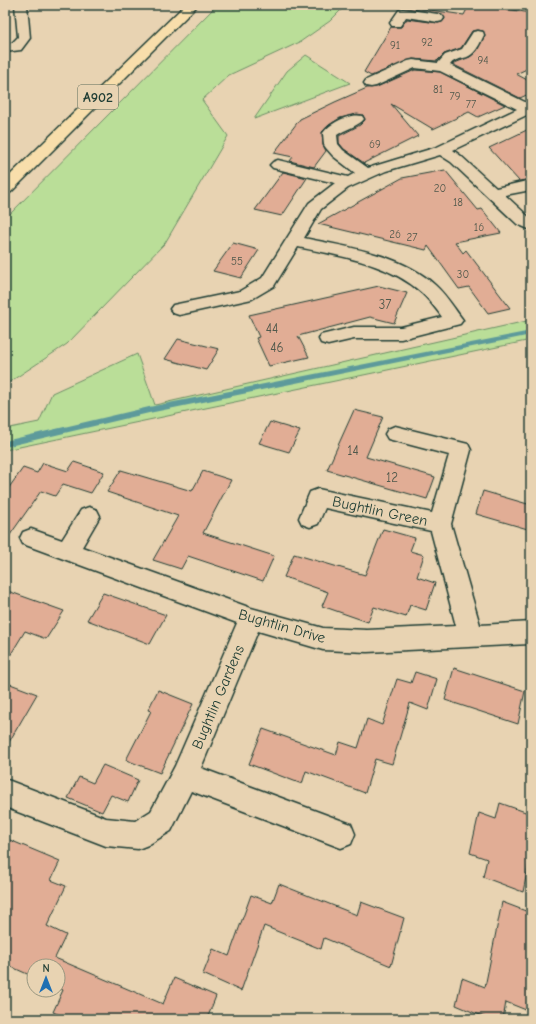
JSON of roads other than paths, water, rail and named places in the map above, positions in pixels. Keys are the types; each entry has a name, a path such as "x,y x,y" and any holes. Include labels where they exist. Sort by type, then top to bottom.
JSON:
{"main road":[{"name":"A902","path":"5,188 192,5"}],"street":[{"path":"5,48 16,46 24,38 21,5"},
{"path":"396,23 403,12 436,22 445,5"},
{"path":"443,67 449,58 469,50 478,35"},
{"path":"448,44 455,45 452,51 455,55"},
{"path":"371,83 414,58 443,67 529,108"},
{"path":"179,309 246,295 268,282 315,206 342,185 381,168 442,150 529,108"},
{"path":"357,119 340,126 330,133 331,145 348,162 366,174"},
{"path":"442,150 456,159 523,221 531,225"},
{"path":"278,165 350,182"},
{"path":"494,193 531,185"},
{"path":"294,241 369,259 402,271 428,288 454,320 401,333 354,333 328,339"},
{"name":"Bughtlin Green","path":"395,434 464,443 440,524 471,636"},
{"name":"Bughtlin Green","path":"310,518 318,498 440,524"},
{"path":"67,551 89,516"},
{"name":"Bughtlin Drive","path":"31,538 251,618 323,639 367,641 531,633"},
{"name":"Bughtlin Gardens","path":"5,794 106,832 138,836 161,821 185,775 251,618"},
{"path":"185,775 341,834"}],"waterway":[{"path":"5,444 149,410 531,333"}]}
